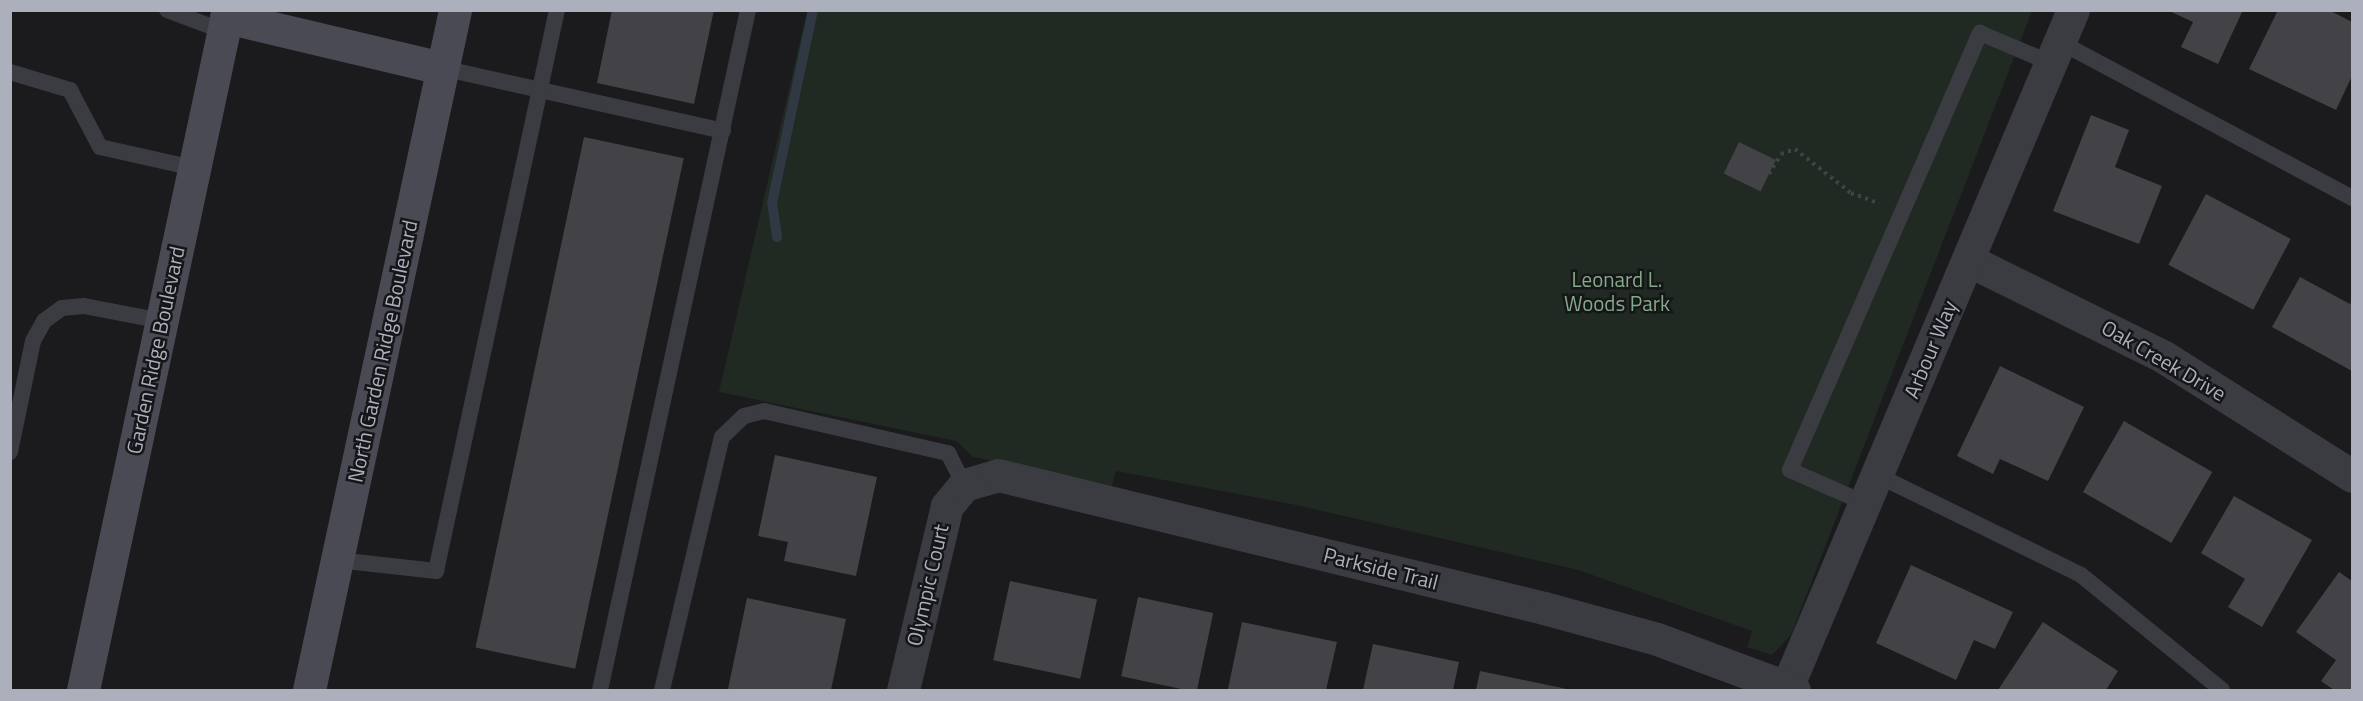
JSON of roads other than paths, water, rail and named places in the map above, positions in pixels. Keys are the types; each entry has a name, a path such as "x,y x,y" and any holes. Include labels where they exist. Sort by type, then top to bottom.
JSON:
{"main road":[{"name":"North Garden Ridge Boulevard","path":"309,690 454,10"},
{"path":"226,19 442,68"},
{"name":"Garden Ridge Boulevard","path":"83,690 226,19"}],"street":[{"name":"Arbour Way","path":"1790,689 1871,489 2073,10"},
{"name":"Oak Creek Drive","path":"1968,260 2164,357 2352,476"},
{"name":"Parkside Trail","path":"963,485 998,475 1532,605 1657,639 1790,689"},
{"name":"Olympic Court","path":"903,690 936,531 963,485"}],"lane":[{"path":"168,10 226,19"},
{"path":"337,560 436,571 557,10"},
{"path":"600,690 748,10"},
{"path":"2222,690 2081,575 1871,489 1790,470 1980,33 2055,53 2352,198"},
{"path":"442,68 723,131"},
{"path":"10,72 70,90 100,147 194,168"},
{"path":"10,453 33,341 44,321 62,308 84,306 162,321"},
{"path":"662,690 722,437 744,416 764,411 948,453 963,485"}],"waterway":[{"path":"777,237 772,203 813,10"}],"park label":[{"name":"Leonard L. Woods Park","path":"1617,291"}]}
